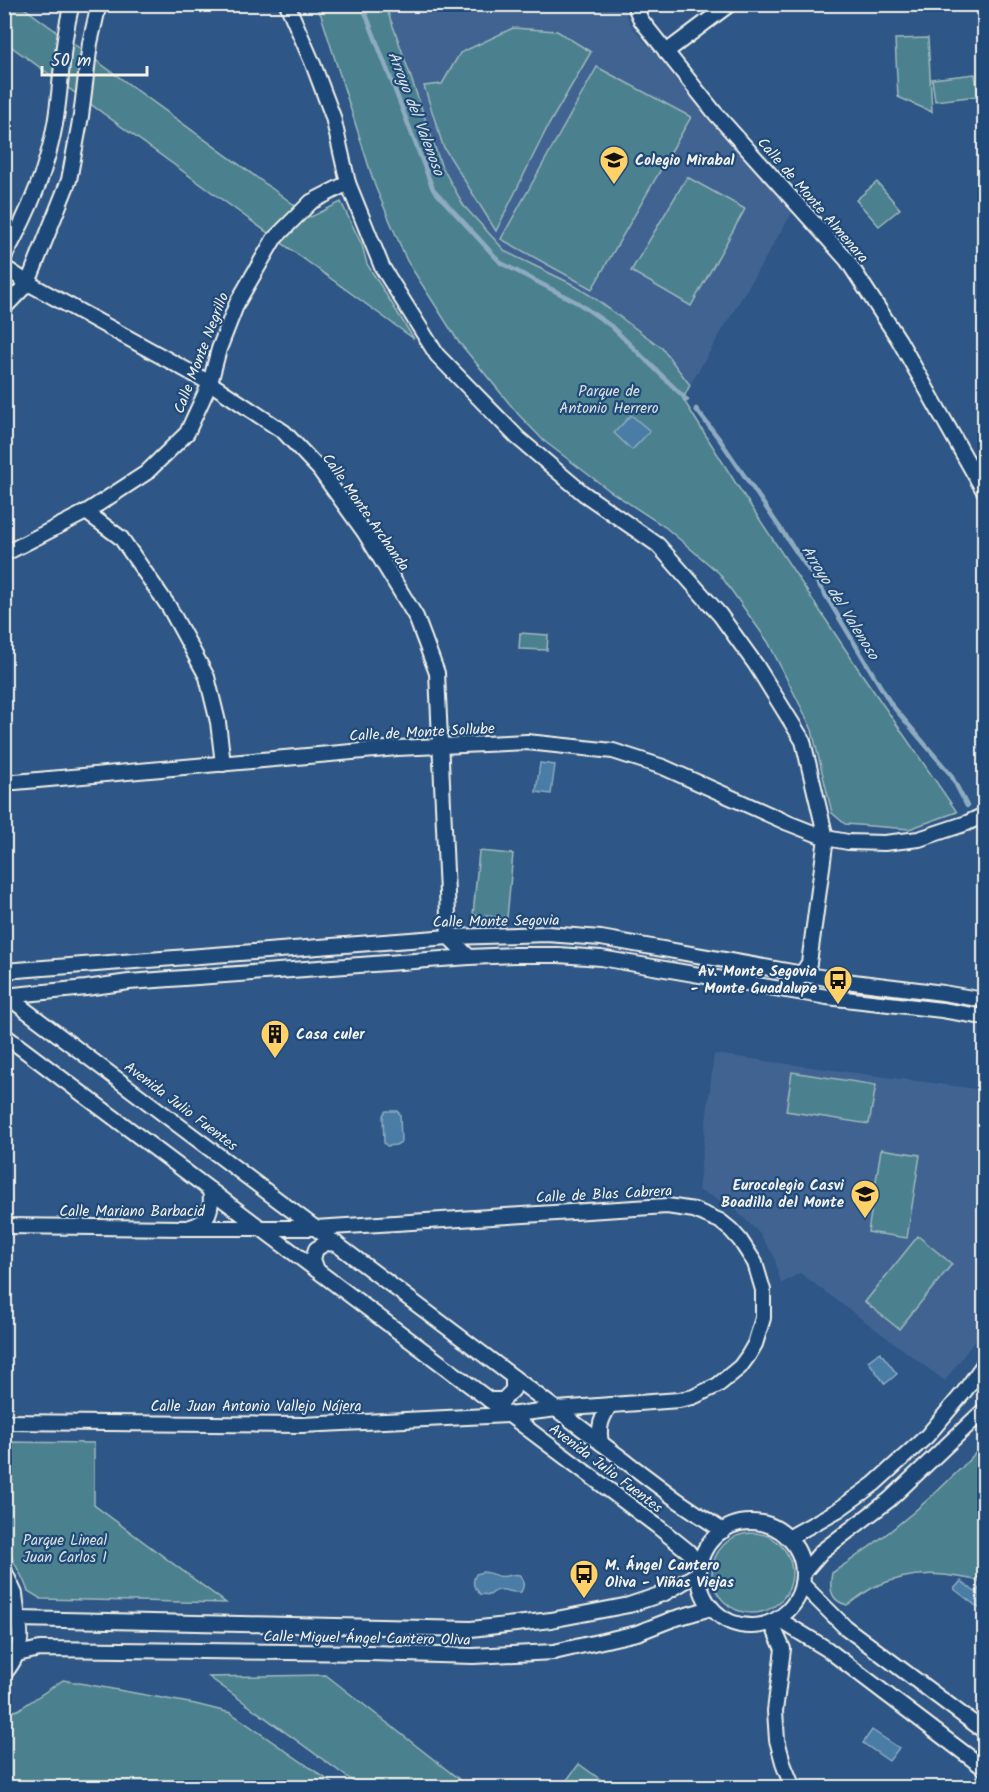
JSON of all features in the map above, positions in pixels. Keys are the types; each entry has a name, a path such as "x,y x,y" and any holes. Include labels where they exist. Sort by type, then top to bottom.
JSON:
{"street":[{"path":"4,257 24,222 41,177 55,125 72,4"},
{"path":"4,308 28,283 69,180 81,116 90,43 99,4"},
{"path":"287,4 333,117 348,183 382,267 437,355 518,438 583,493 658,545 720,615 756,665 803,741 826,838 809,971 827,998"},
{"name":"Calle de Monte Almenara","path":"634,4 641,20 715,113 847,260 899,340 984,491"},
{"path":"666,52 730,4"},
{"name":"Calle Monte Negrillo","path":"4,554 86,513 146,473 187,433 210,383 219,349 237,303 274,239 311,201 348,183"},
{"name":"Calle Monte Archanda","path":"4,267 28,283 210,383 285,432 319,469 365,533 416,617 437,673 449,937"},
{"path":"86,513 121,538 174,617 207,678 218,722 223,764"},
{"name":"Calle de Monte Sollube","path":"4,783 397,748 527,742 613,751 663,767 826,838 848,842 884,843 919,839 984,815"},
{"name":"Calle Monte Segovia","path":"4,971 449,937 547,934 601,939 809,971 847,981 984,1000"},
{"path":"429,960 449,937 469,957"},
{"path":"5,995 129,982 469,957 558,955 601,958 827,998 942,1010 984,1017"},
{"path":"786,990 809,971"},
{"name":"Avenida Julio Fuentes","path":"5,995 677,1500 723,1531"},
{"name":"Avenida Julio Fuentes","path":"4,1035 688,1551 699,1570"},
{"path":"185,1228 198,1225 208,1216 212,1203 210,1190"},
{"name":"Calle de Blas Cabrera","path":"259,1227 315,1228 667,1206 694,1210 720,1221 736,1235 748,1251 755,1263 763,1290 763,1318 748,1356 740,1367 724,1381 706,1392 680,1400 508,1415"},
{"name":"Calle Mariano Barbacid","path":"4,1226 259,1227"},
{"path":"317,1270 313,1260 316,1249 326,1243 337,1244"},
{"path":"788,1538 838,1510 874,1484 927,1436 984,1364"},
{"path":"489,1400 503,1400 513,1390 513,1377"},
{"path":"601,1443 598,1429 602,1416 610,1405"},
{"path":"984,1410 889,1500 822,1551 802,1579 794,1604 775,1620 755,1626 739,1625 724,1619 711,1608 705,1598 700,1586 699,1570 704,1552 712,1540 723,1531 749,1522 776,1529 788,1538 799,1554 802,1579 845,1627 984,1731"},
{"name":"Calle Juan Antonio Vallejo Nájera","path":"4,1422 302,1425 508,1415"},
{"path":"4,1570 15,1594 21,1631 17,1654 4,1674"},
{"name":"Calle Miguel Ángel Cantero Oliva","path":"19,1620 471,1629 551,1620 629,1605 665,1593 699,1570"},
{"path":"4,1596 13,1607 19,1620"},
{"name":"Calle Miguel Ángel Cantero Oliva","path":"17,1654 40,1649 473,1656 554,1652 637,1633 711,1608"},
{"path":"775,1620 826,1649 984,1768"},
{"path":"775,1620 783,1649 775,1711 777,1740 784,1766 794,1788"}],"shaded area":[{"name":"Colegio Mirabal","path":"385,5 621,5 633,28 795,208 690,385 662,348 593,297 570,283 506,252 464,206 441,165"},
{"path":"631,415 650,431 632,450 614,433"},
{"path":"540,763 555,765 551,794 536,792"},
{"name":"Eurocolegio Casvi Boadilla del Monte","path":"714,1054 984,1090 984,1328 945,1381 800,1273 781,1284 774,1256 759,1233 732,1206 698,1190"},
{"path":"386,1111 397,1111 400,1114 401,1142 396,1145 387,1146 384,1143 383,1115"},
{"path":"880,1352 897,1374 885,1384 868,1361"},
{"path":"482,1572 501,1576 520,1575 524,1584 522,1590 516,1592 498,1590 490,1595 480,1594 473,1582 476,1574"},
{"path":"961,1581 975,1592 980,1588 984,1591 984,1612 954,1589"},
{"path":"872,1730 899,1748 889,1761 863,1743"}],"green space":[{"path":"5,5 20,5 311,217 341,202 362,245 367,264 414,339 5,42"},
{"name":"Parque de Antonio Herrero","path":"315,5 385,5 441,165 464,206 506,252 570,283 593,297 662,348 690,385 683,399 735,482 857,667 957,812 909,829 845,824 832,813 812,730 768,642 719,573 665,527 610,491 544,441 518,414 458,341 407,261 375,186 321,15"},
{"path":"513,28 557,31 591,52 548,126 496,231 443,146 424,86 442,84 460,53"},
{"path":"928,38 932,112 898,97 895,39"},
{"path":"597,67 691,117 592,289 501,239"},
{"path":"975,74 978,96 935,101 932,79"},
{"path":"687,177 745,209 691,306 631,271"},
{"path":"877,182 900,209 879,226 856,200"},
{"path":"520,633 548,635 547,650 519,649"},
{"path":"479,851 513,854 507,918 473,915"},
{"path":"792,1072 876,1085 869,1124 786,1111"},
{"path":"881,1149 920,1155 907,1238 868,1232"},
{"path":"918,1236 952,1264 899,1329 865,1302"},
{"name":"Parque Lineal Juan Carlos I","path":"5,1442 94,1443 94,1505 226,1603 41,1599 28,1591 5,1545"},
{"path":"984,1444 984,1582 955,1576 916,1575 902,1577 874,1587 847,1605 837,1600 831,1589 832,1573 912,1513"},
{"path":"752,1533 767,1536 780,1545 789,1558 792,1573 789,1588 780,1601 767,1610 752,1613 737,1610 724,1601 715,1588 712,1573 715,1558 724,1545 737,1536"},
{"path":"326,1675 469,1787 361,1787 209,1677"},
{"path":"63,1680 195,1704 231,1713 338,1787 5,1787 5,1713 18,1710"},
{"path":"579,1764 611,1787 574,1787 566,1781"}],"waterway":[{"name":"Arroyo del Valenoso","path":"362,4 433,189 501,263 578,303 611,326 687,400"},
{"name":"Arroyo del Valenoso","path":"696,409 720,440 823,591 891,704 951,775 967,806"}],"place":[{"name":"Colegio Mirabal","path":"614,186"},
{"name":"Av. Monte Segovia - Monte Guadalupe","path":"838,1006"},
{"name":"Casa culer","path":"275,1060"},
{"name":"Eurocolegio Casvi Boadilla del Monte","path":"865,1220"},
{"name":"M. Ángel Cantero Oliva - Viñas Viejas","path":"584,1600"}]}
